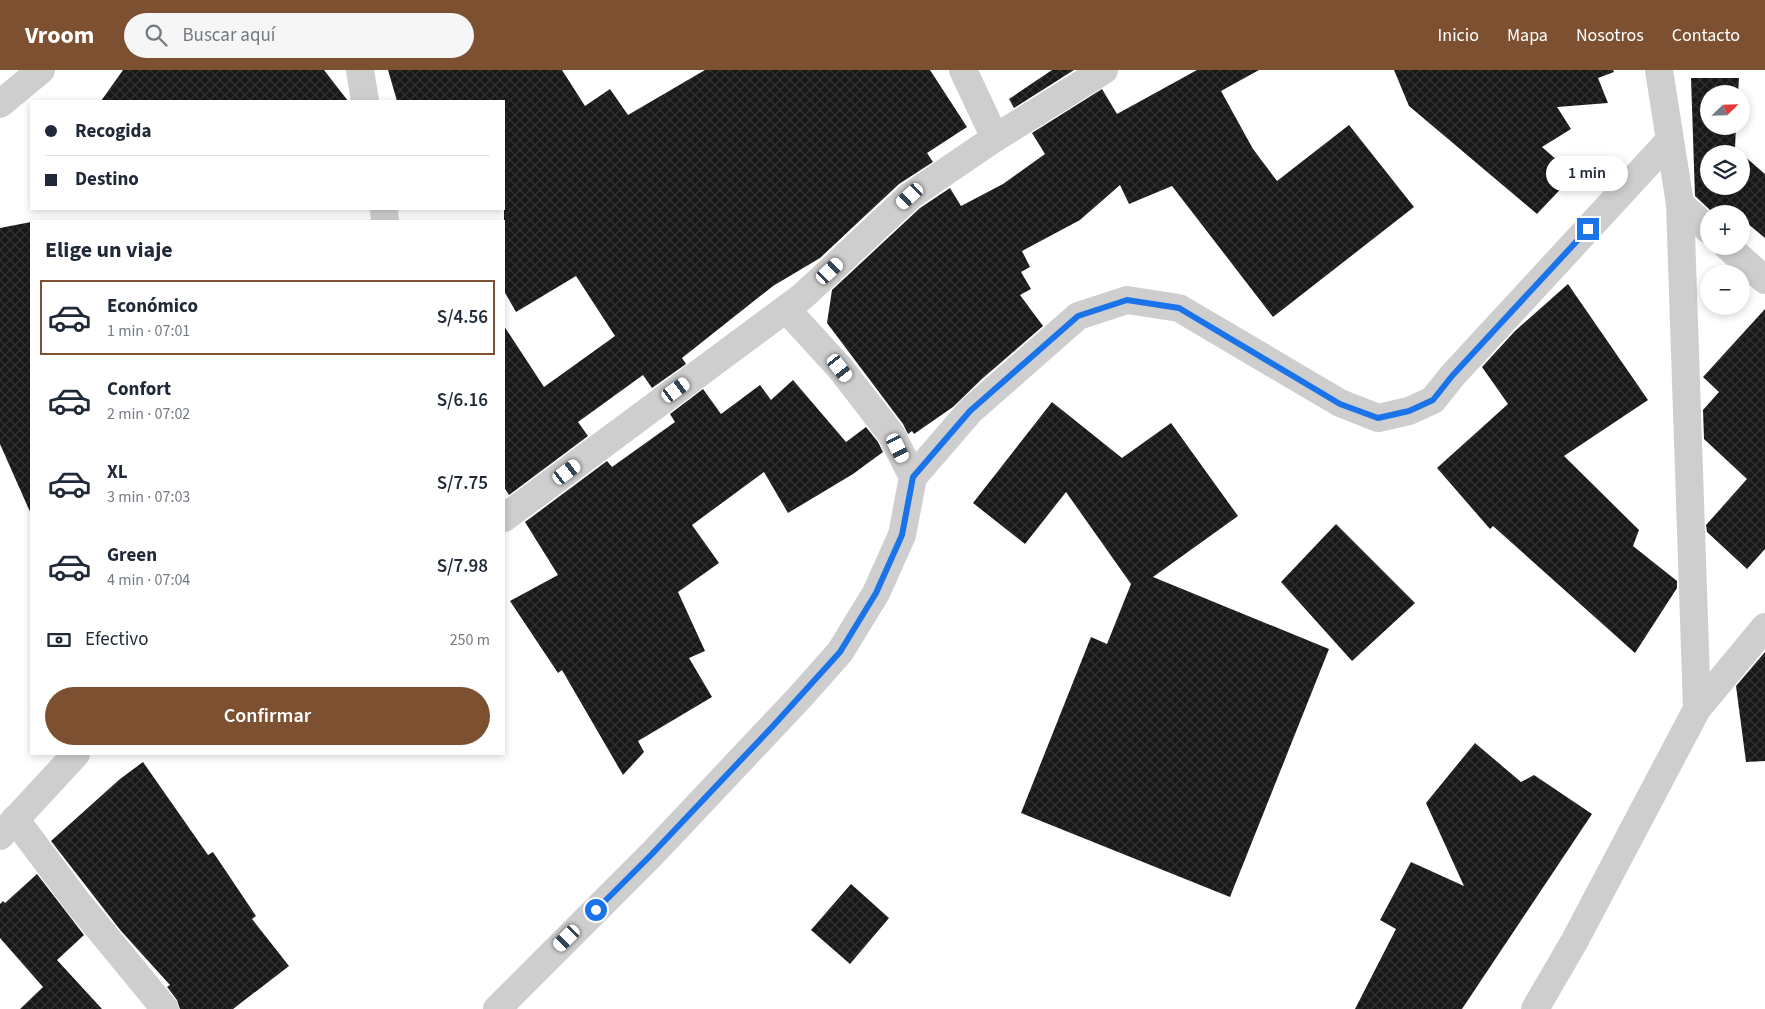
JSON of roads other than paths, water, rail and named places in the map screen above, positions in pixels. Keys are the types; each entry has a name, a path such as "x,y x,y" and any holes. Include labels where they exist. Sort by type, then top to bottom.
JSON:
{"street":[{"path":"0,104 41,70"},
{"path":"360,70 365,100"},
{"path":"963,70 995,138"},
{"path":"505,517 803,296 910,196 995,138 1104,70"},
{"path":"1659,70 1680,204 1697,709"},
{"path":"496,1009 652,854 840,652 876,593 902,535 913,477 970,411 1078,316 1127,300 1179,308 1340,404 1378,418 1409,411 1433,400 1452,376 1669,141"},
{"path":"1680,204 1700,222"},
{"path":"1737,255 1765,280"},
{"path":"786,308 840,368 891,434 913,477"},
{"path":"1535,1009 1574,942 1697,709 1765,627"},
{"path":"75,755 7,827 78,903 165,1009"}]}
